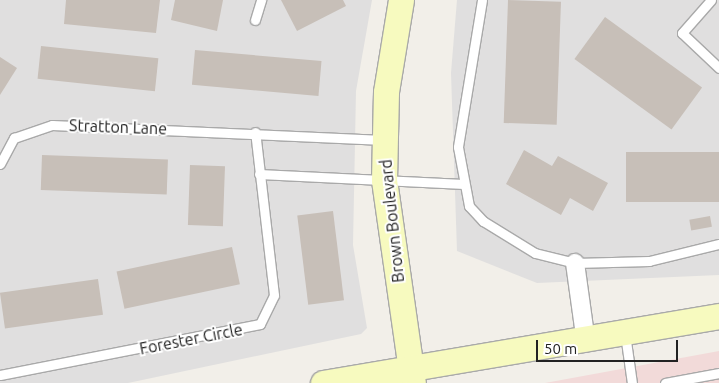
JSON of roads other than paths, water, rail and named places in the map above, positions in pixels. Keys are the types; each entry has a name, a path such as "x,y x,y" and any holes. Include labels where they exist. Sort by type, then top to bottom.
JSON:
{"street":[{"name":"Brown Boulevard","path":"401,0 386,92 384,180 411,374"},
{"path":"575,263 586,342"},
{"path":"323,383 411,374 719,316"}],"lane":[{"path":"255,20 260,0"},
{"path":"482,0 458,147 469,206 484,222 535,252 575,263 649,261 719,244"},
{"path":"711,0 682,32 719,68"},
{"name":"Stratton Lane","path":"0,164 14,138 52,126 255,132 385,140"},
{"path":"255,132 259,174 384,180 424,185 464,184"},
{"name":"Forester Circle","path":"0,376 260,324 274,294 259,174"},
{"path":"625,334 632,383"},
{"path":"666,383 719,373"}]}
